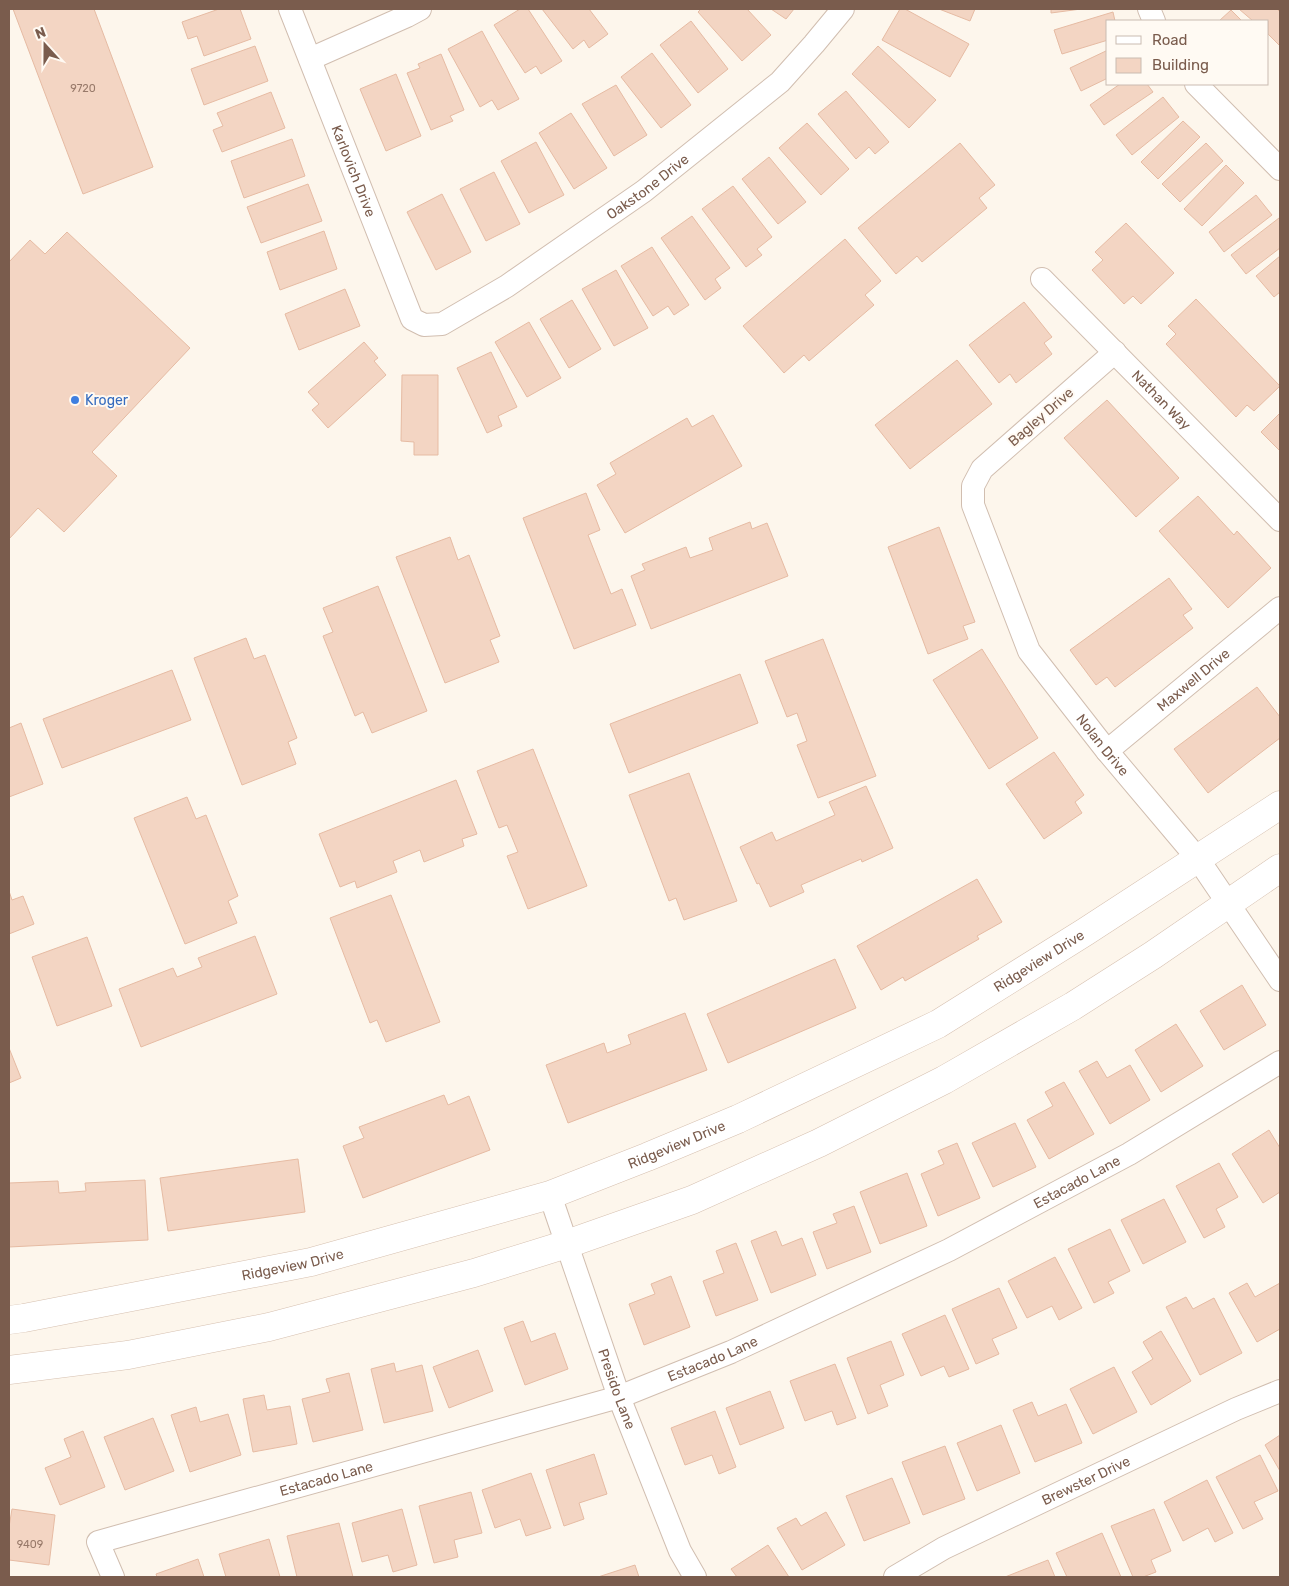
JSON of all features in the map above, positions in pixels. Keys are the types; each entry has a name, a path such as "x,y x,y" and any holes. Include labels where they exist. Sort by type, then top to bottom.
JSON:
{"main road":[{"name":"Ridgeview Drive","path":"9,1320 311,1262 550,1195 738,1119 938,1024 1085,932 1280,805"},
{"path":"9,1370 128,1354 270,1327 474,1273 566,1244 692,1200 818,1143 944,1080 1073,1006 1153,955 1280,868"}],"street":[{"name":"Karlovich Drive","path":"290,9 412,319 424,325"},
{"path":"310,59 420,9"},
{"name":"Oakstone Drive","path":"424,325 442,324 507,286 644,191 780,82 843,9"},
{"path":"1197,85 1280,169"},
{"name":"Nathan Way","path":"1042,279 1280,520"},
{"name":"Bagley Drive","path":"972,486 982,469 1115,352"},
{"name":"Nolan Drive","path":"972,486 973,505 1029,651 1107,751 1198,859 1280,980"},
{"name":"Maxwell Drive","path":"1107,751 1280,608"},
{"name":"Estacado Lane","path":"113,1577 98,1542 619,1397 731,1352 949,1250 1129,1154 1280,1062"},
{"name":"Presido Lane","path":"550,1195 619,1397 680,1551 695,1577"},
{"name":"Brewster Drive","path":"896,1577 944,1548 1236,1409 1280,1391"}],"building":[{"path":"13,9 94,9 153,167 83,194"},
{"path":"219,9 240,9 251,39 204,56 197,36 188,39 182,22"},
{"path":"520,9 528,9 562,61 541,74 536,66 525,73 494,25"},
{"path":"542,9 589,9 608,34 589,48 584,40 573,49"},
{"path":"701,9 747,9 771,35 742,61 698,12"},
{"path":"771,9 794,9 786,19"},
{"path":"900,9 905,9 969,44 950,77 882,40"},
{"path":"939,9 975,9 970,21"},
{"path":"1051,9 1081,9 1051,13"},
{"path":"1239,9 1277,9 1280,12 1280,46 1269,35 1269,20 1252,20"},
{"path":"1231,10 1241,20 1220,20"},
{"path":"1113,12 1115,20 1106,20 1106,41 1062,54 1054,30"},
{"path":"691,21 728,69 698,93 660,45"},
{"path":"482,31 519,99 498,110 492,100 480,107 448,49"},
{"path":"255,46 268,81 204,105 191,69"},
{"path":"878,46 936,100 909,128 852,74"},
{"path":"1106,51 1106,79 1081,91 1070,68"},
{"path":"652,53 691,105 661,128 621,77"},
{"path":"441,54 464,110 450,116 453,121 431,130 407,73 420,68 418,64"},
{"path":"396,74 421,136 386,151 360,89"},
{"path":"616,85 647,135 614,156 582,104"},
{"path":"1119,85 1148,85 1153,92 1104,125 1090,105"},
{"path":"846,91 889,142 875,154 869,147 856,159 818,114"},
{"path":"271,92 285,128 222,152 213,130 223,126 217,113"},
{"path":"1163,97 1179,117 1132,155 1116,135"},
{"path":"571,113 607,168 574,189 539,133"},
{"path":"1183,121 1200,137 1158,179 1141,162"},
{"path":"807,123 849,169 821,195 779,148"},
{"path":"292,139 305,176 244,198 231,161"},
{"path":"536,142 564,195 529,213 501,161"},
{"path":"960,143 995,185 979,198 987,208 922,262 917,256 896,274 858,228"},
{"path":"1206,143 1223,161 1180,202 1162,184"},
{"path":"769,157 806,202 778,224 742,179"},
{"path":"1226,165 1244,183 1202,226 1184,209"},
{"path":"494,172 520,224 486,241 460,189"},
{"path":"308,184 322,221 261,243 247,207"},
{"path":"733,186 772,237 757,249 762,255 746,267 702,209"},
{"path":"442,194 471,252 436,270 407,212"},
{"path":"1256,195 1272,215 1224,252 1209,232"},
{"path":"692,216 730,268 715,279 721,288 705,300 661,238"},
{"path":"1279,218 1280,248 1246,274 1231,255"},
{"path":"1126,223 1174,273 1141,304 1133,296 1124,304 1092,270 1103,260 1095,252"},
{"path":"324,231 337,269 280,290 267,252"},
{"name":"Kroger","path":"67,232 190,348 92,452 117,476 64,532 38,508 9,539 9,262 30,240 45,254"},
{"path":"845,239 881,281 865,295 874,305 809,361 804,355 784,373 743,326"},
{"path":"652,247 689,305 674,315 668,306 653,316 621,266"},
{"path":"1280,256 1280,292 1274,297 1256,276"},
{"path":"616,270 648,328 614,346 582,289"},
{"path":"345,289 360,326 299,350 285,314"},
{"path":"1196,299 1280,386 1254,411 1247,405 1236,417 1166,344 1176,334 1168,326"},
{"path":"572,300 601,349 569,368 540,319"},
{"path":"1024,302 1052,337 1044,343 1052,354 1016,383 1010,374 999,383 969,345"},
{"path":"529,322 561,378 527,397 495,342"},
{"path":"364,342 378,358 374,361 386,375 328,428 312,410 319,404 308,392"},
{"path":"491,352 517,407 498,416 502,426 487,433 457,368"},
{"path":"957,360 992,404 910,469 875,425"},
{"path":"402,375 438,375 438,455 414,455 414,442 401,441"},
{"path":"1107,400 1179,478 1136,517 1064,438"},
{"path":"1280,413 1280,451 1261,432"},
{"path":"713,415 742,466 625,533 597,485 616,474 610,463 687,418 692,427"},
{"path":"586,493 600,530 588,535 611,594 622,589 636,625 574,649 523,518"},
{"path":"1198,496 1234,535 1237,531 1271,568 1228,608 1159,531"},
{"path":"750,522 752,529 767,523 788,576 651,629 631,576 645,570 642,564 686,547 690,558 713,550 709,538"},
{"path":"939,527 975,622 963,626 968,639 928,654 888,547"},
{"path":"450,537 458,560 469,555 500,636 490,640 499,662 445,683 396,557"},
{"path":"1169,578 1192,609 1183,615 1193,628 1115,687 1107,677 1096,685 1070,650"},
{"path":"378,586 427,711 372,733 363,712 355,716 323,636 333,632 323,608"},
{"path":"246,638 254,659 265,655 297,738 288,742 296,764 242,785 194,658"},
{"path":"823,639 876,776 818,798 797,745 807,741 797,713 787,717 765,661"},
{"path":"982,649 1038,738 989,769 933,680"},
{"path":"172,670 191,720 62,768 43,719"},
{"path":"740,674 758,723 629,773 610,724"},
{"path":"1257,687 1280,717 1280,738 1208,793 1174,749"},
{"path":"21,723 43,784 9,797 9,728"},
{"path":"533,749 587,886 528,909 507,856 518,852 507,825 499,828 477,771"},
{"path":"1054,752 1084,795 1075,802 1082,813 1044,839 1006,784"},
{"path":"689,773 737,901 684,920 676,898 669,901 629,795"},
{"path":"456,780 477,834 462,839 464,846 424,862 420,850 393,861 397,872 357,888 355,881 340,887 319,834"},
{"path":"866,786 893,848 862,862 861,859 801,885 804,892 770,907 740,847 772,832 776,841 835,815 829,802"},
{"path":"187,797 196,819 206,815 238,896 228,901 237,923 185,944 134,818"},
{"path":"977,879 1002,922 977,936 979,939 905,981 903,977 881,990 857,946"},
{"path":"9,891 12,900 23,896 34,924 9,934"},
{"path":"391,895 440,1022 386,1042 377,1020 370,1023 330,918"},
{"path":"255,936 277,994 141,1047 119,989 173,968 177,977 202,967 198,958"},
{"path":"87,937 112,1006 57,1026 32,957"},
{"path":"835,959 856,1008 728,1063 707,1014"},
{"path":"1242,985 1266,1025 1224,1050 1200,1011"},
{"path":"685,1013 707,1070 568,1123 546,1065 604,1043 607,1053 631,1044 628,1035"},
{"path":"1176,1024 1203,1066 1161,1092 1135,1050"},
{"path":"9,1048 21,1078 9,1083"},
{"path":"1097,1061 1107,1078 1130,1065 1150,1100 1110,1124 1079,1071"},
{"path":"1064,1082 1094,1134 1049,1159 1027,1120 1053,1106 1045,1092"},
{"path":"444,1095 448,1105 469,1096 490,1150 363,1198 343,1146 364,1138 359,1127"},
{"path":"1015,1123 1036,1167 993,1187 972,1143"},
{"path":"1269,1130 1280,1148 1280,1192 1263,1203 1232,1154"},
{"path":"957,1143 980,1198 938,1216 921,1174 944,1164 938,1151"},
{"path":"298,1159 305,1212 168,1231 160,1178"},
{"path":"1219,1163 1238,1197 1216,1209 1225,1227 1204,1238 1176,1186"},
{"path":"907,1173 927,1226 880,1244 860,1192"},
{"path":"145,1180 148,1240 9,1247 9,1183 58,1181 59,1193 86,1191 85,1183"},
{"path":"1164,1199 1186,1242 1143,1264 1121,1220"},
{"path":"854,1206 871,1252 827,1269 813,1232 837,1223 833,1214"},
{"path":"1110,1229 1130,1271 1108,1282 1114,1293 1094,1303 1068,1249"},
{"path":"776,1231 782,1246 802,1238 816,1275 771,1293 751,1241"},
{"path":"736,1243 758,1300 716,1316 703,1281 724,1273 716,1251"},
{"path":"1055,1257 1082,1308 1059,1320 1052,1306 1027,1318 1008,1281"},
{"path":"671,1276 690,1327 644,1345 629,1304 655,1294 651,1284"},
{"path":"1247,1283 1255,1297 1280,1283 1280,1329 1257,1342 1229,1293"},
{"path":"999,1288 1017,1328 992,1339 999,1354 976,1364 952,1309"},
{"path":"1186,1297 1193,1309 1214,1298 1242,1353 1200,1375 1166,1307"},
{"path":"945,1315 969,1369 949,1377 944,1366 921,1376 902,1334"},
{"path":"523,1321 531,1342 555,1333 568,1369 525,1385 504,1328"},
{"path":"1161,1331 1191,1381 1151,1405 1132,1372 1153,1359 1143,1342"},
{"path":"891,1341 904,1375 880,1385 888,1406 868,1414 847,1358"},
{"path":"478,1350 493,1391 449,1408 433,1367"},
{"path":"394,1363 396,1372 422,1365 433,1411 384,1423 371,1369"},
{"path":"835,1364 856,1418 837,1425 832,1411 805,1421 790,1381"},
{"path":"1114,1367 1137,1412 1093,1434 1070,1389"},
{"path":"349,1373 363,1430 313,1442 302,1399 330,1392 326,1379"},
{"path":"770,1391 784,1428 740,1445 726,1408"},
{"path":"264,1395 267,1410 290,1406 297,1444 253,1452 243,1399"},
{"path":"1032,1402 1038,1416 1066,1404 1082,1443 1035,1462 1013,1410"},
{"path":"196,1407 200,1422 228,1414 241,1455 190,1472 171,1415"},
{"path":"715,1411 736,1467 719,1474 712,1455 685,1465 671,1428"},
{"path":"153,1418 174,1471 125,1490 104,1437"},
{"path":"1001,1425 1020,1473 977,1491 957,1443"},
{"path":"83,1431 105,1487 60,1505 45,1468 71,1457 64,1439"},
{"path":"1280,1435 1280,1471 1265,1445"},
{"path":"945,1446 965,1499 923,1515 902,1462"},
{"path":"594,1454 607,1494 579,1503 584,1519 564,1526 546,1470"},
{"path":"1260,1455 1278,1491 1254,1502 1263,1519 1243,1529 1216,1477"},
{"path":"531,1473 551,1528 526,1536 520,1519 495,1528 482,1490"},
{"path":"892,1478 910,1523 864,1541 846,1496"},
{"path":"1207,1480 1233,1533 1215,1542 1208,1528 1183,1541 1164,1502"},
{"path":"471,1492 482,1533 454,1540 458,1557 434,1563 419,1506"},
{"path":"12,1509 55,1515 49,1565 9,1560 9,1527"},
{"path":"402,1509 417,1565 393,1572 388,1555 362,1562 352,1523"},
{"path":"1154,1509 1171,1551 1151,1560 1156,1572 1143,1577 1133,1577 1111,1526"},
{"path":"826,1512 845,1545 802,1570 777,1528 796,1518 801,1526"},
{"path":"339,1523 353,1577 297,1577 287,1536"},
{"path":"1102,1533 1121,1577 1067,1577 1056,1553"},
{"path":"269,1539 280,1577 226,1577 219,1554"},
{"path":"768,1545 789,1577 737,1577 731,1569"},
{"path":"198,1559 204,1577 157,1577 156,1574"},
{"path":"1048,1560 1055,1577 1005,1577"},
{"path":"635,1565 639,1577 598,1577"}],"place":[{"name":"Kroger","path":"75,400"}]}
